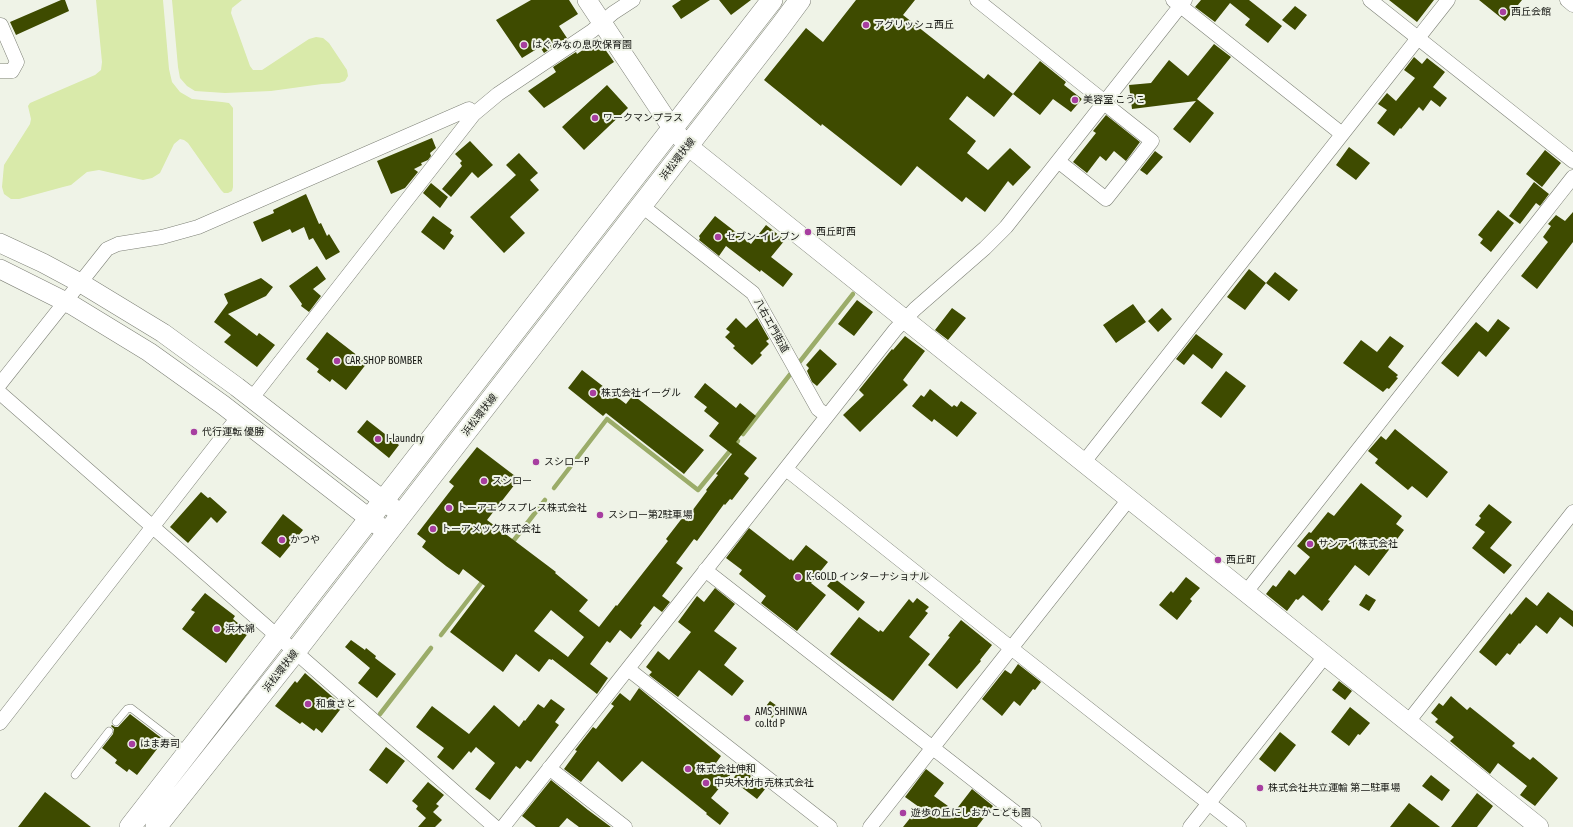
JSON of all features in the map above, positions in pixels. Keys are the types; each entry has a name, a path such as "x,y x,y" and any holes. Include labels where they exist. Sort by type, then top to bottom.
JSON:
{"main road":[{"path":"130,827 772,0"},
{"name":"浜松環状線","path":"156,827 388,533 800,0"}],"street":[{"path":"587,0 672,128 688,146 1539,827"},
{"path":"252,398 474,114 498,94 592,31 633,0"},
{"path":"977,0 1152,141 1106,199 1058,161"},
{"path":"1370,0 1573,161"},
{"path":"1084,462 1448,0"},
{"path":"1567,0 1573,5"},
{"path":"503,827 895,330 996,237 1016,216 1105,103 1180,2 1342,134"},
{"path":"0,71 12,71 17,62 1,25"},
{"path":"0,384 102,253 112,246 180,233 204,225 469,109 474,114"},
{"path":"1246,592 1573,177"},
{"name":"八右エ門街道","path":"642,206 753,293 818,409 827,416"},
{"path":"0,243 79,283 162,333 252,398 402,515"},
{"path":"0,269 111,328 149,352 238,417 369,520 388,533"},
{"path":"0,393 495,827"},
{"path":"0,723 238,417"},
{"path":"786,469 1239,827"},
{"path":"870,827 1129,499"},
{"path":"1408,722 1573,512"},
{"path":"705,570 1034,827"},
{"path":"1190,827 1325,656"},
{"path":"628,669 830,827"},
{"path":"549,768 625,827"}],"lane":[{"path":"116,722 126,710 131,708 188,752"},
{"path":"75,775 109,731"}],"green space":[{"path":"96,0 163,0 169,69 172,82 180,92 192,99 229,103 233,108 232,191 224,193 221,190 188,143 180,139 174,144 160,173 152,178 143,180 99,170 87,172 71,185 19,199 11,199 4,194 2,187 4,165 30,124 31,119 28,106 30,103 95,75 101,70 102,62"},
{"path":"172,0 242,0 232,8 231,13 250,66 253,70 262,70 309,39 316,37 323,38 329,43 347,70 348,76 345,81 339,83 271,91 225,93 195,91 187,86 180,78"}],"building":[{"path":"61,0 65,0 69,11 16,35 10,22"},
{"path":"531,0 569,0 578,14 559,26 567,38 544,53 540,47 522,58 496,20"},
{"path":"681,0 710,0 681,19 672,6"},
{"path":"719,0 751,0 731,15"},
{"path":"856,0 915,0 903,15 984,79 988,74 1013,94 994,117 967,96 949,119 976,141 967,153 988,170 1010,148 1031,167 1013,186 1008,181 985,212 966,197 962,202 917,166 901,186 822,124 821,126 764,80 806,28 823,42"},
{"path":"1201,0 1249,0 1282,26 1268,43 1245,25 1250,19 1230,3 1215,22 1195,7"},
{"path":"1389,0 1434,0 1417,22"},
{"name":"西丘会館","path":"1479,0 1522,0 1505,21"},
{"path":"1295,6 1307,15 1295,30 1282,20"},
{"path":"593,43 602,45 614,62 544,108 528,91 556,72 553,67 576,52 577,54"},
{"path":"1214,44 1231,57 1197,99 1214,113 1190,143 1173,129 1196,101 1132,109 1129,85 1151,83 1169,60 1188,76"},
{"path":"1414,57 1422,64 1427,58 1445,72 1433,87 1447,98 1440,107 1431,100 1423,111 1419,107 1394,136 1377,123 1387,110 1378,104 1387,93 1396,101 1415,78 1404,70"},
{"path":"1040,61 1066,82 1064,85 1082,99 1071,112 1053,99 1040,115 1013,94"},
{"name":"ワークマンプラス","path":"607,85 628,108 584,150 562,127"},
{"path":"1106,115 1140,142 1126,161 1114,151 1106,161 1100,156 1087,173 1073,162 1096,133 1093,131"},
{"path":"432,138 436,148 430,153 431,156 428,160 421,163 422,165 414,169 418,172 405,188 391,194 377,161"},
{"path":"470,141 493,165 478,178 472,172 451,197 442,189 462,166 460,163 462,161 455,154"},
{"path":"1349,147 1370,163 1356,180 1336,165"},
{"path":"1545,150 1561,163 1542,187 1526,174"},
{"path":"1155,151 1163,157 1147,175 1140,170"},
{"path":"519,153 538,173 530,180 539,190 510,217 525,233 504,253 470,217 516,175 506,165"},
{"path":"1534,182 1549,194 1540,206 1536,203 1520,224 1509,216"},
{"path":"431,183 448,197 440,208 423,193"},
{"path":"306,194 319,224 321,223 327,236 329,234 340,252 326,260 313,238 309,240 304,227 292,233 290,229 262,242 253,222 274,213 273,210"},
{"path":"1498,210 1514,223 1491,252 1480,243 1483,239 1478,235"},
{"path":"1573,212 1573,242 1537,289 1521,276 1548,242 1543,237 1551,226 1548,224 1556,215 1565,221"},
{"path":"433,216 452,230 450,233 454,236 444,250 421,232"},
{"path":"715,216 751,244 766,225 785,240 771,257 793,274 783,287 761,270 760,272 726,246 719,256 699,240 699,236"},
{"path":"317,266 326,279 313,289 321,296 309,312 301,306 302,304 289,286"},
{"path":"1249,269 1266,283 1245,310 1227,297"},
{"path":"1275,272 1298,290 1289,301 1266,283"},
{"path":"261,278 273,287 266,296 228,314 257,336 259,333 275,345 257,367 224,342 231,335 214,322 228,303 224,294"},
{"path":"857,300 873,312 854,336 838,324"},
{"path":"1133,304 1146,322 1116,343 1103,325"},
{"path":"952,308 966,318 948,340 935,330"},
{"path":"1162,308 1172,319 1158,332 1148,321"},
{"path":"736,318 746,328 757,318 769,339 766,341 769,344 760,353 762,355 752,365 733,348 735,346 725,337 730,332 726,329"},
{"path":"1498,319 1510,328 1486,357 1479,351 1458,377 1441,363 1476,322 1488,332"},
{"name":"CAR SHOP BOMBER","path":"327,332 367,363 346,390 332,379 330,382 317,372 319,369 306,359"},
{"path":"1196,334 1223,354 1212,369 1193,354 1184,365 1176,359"},
{"path":"905,336 925,351 903,380 908,385 860,432 843,415 864,395 859,390 892,349 893,350"},
{"path":"1390,336 1404,346 1388,367 1398,375 1396,377 1398,378 1389,389 1387,388 1383,392 1343,363 1361,340 1377,352"},
{"path":"820,349 837,364 817,386 812,382 807,371 809,368 806,365"},
{"path":"582,370 626,404 633,395 704,450 684,474 606,413 603,416 568,388"},
{"path":"1226,371 1246,386 1221,418 1201,403"},
{"path":"705,383 736,408 740,403 756,416 736,442 757,458 744,474 749,478 732,500 730,499 725,505 724,504 697,541 694,539 676,563 683,568 662,596 670,602 662,612 654,606 631,639 620,630 610,643 607,641 590,664 608,678 597,694 552,659 549,659 539,672 516,654 503,672 450,632 485,586 463,569 459,575 446,566 422,547 426,541 417,534 454,486 449,482 477,447 519,479 487,520 556,572 555,573 588,600 579,611 599,627 668,541 666,539 683,517 686,519 718,475 716,474 732,454 709,436 719,423 704,411 707,407 694,397","holes":["551,610 584,637 568,657 534,631"]},
{"path":"930,389 952,407 954,405 957,407 961,401 977,413 957,437 934,419 932,422 912,406 921,395 924,397"},
{"name":"I-laundry","path":"367,420 399,445 389,458 357,432"},
{"path":"1395,429 1448,472 1427,498 1412,486 1408,490 1375,463 1378,459 1368,451 1381,436 1386,440"},
{"path":"1361,483 1402,516 1396,524 1404,530 1369,576 1355,565 1328,600 1330,601 1322,611 1303,595 1298,600 1296,599 1287,611 1266,594 1273,585 1276,587 1289,570 1295,575 1310,557 1297,546 1309,532 1311,533 1328,512 1334,516"},
{"path":"201,492 208,498 210,497 227,512 217,523 211,517 188,543 170,527"},
{"path":"1489,504 1512,522 1490,548 1512,565 1504,574 1472,548 1485,532 1475,525 1481,518 1479,516"},
{"path":"283,514 303,530 280,558 261,543"},
{"path":"749,528 790,560 791,559 793,561 806,545 828,562 811,583 826,595 797,631 761,603 766,596 739,574 742,570 726,558"},
{"path":"1186,577 1200,588 1190,599 1192,601 1177,620 1159,605 1171,591 1173,593"},
{"path":"834,578 865,602 858,611 827,586"},
{"path":"715,588 735,604 714,631 737,648 724,665 744,681 732,696 699,670 678,697 649,675 652,672 646,667 658,651 669,660 691,632 678,622 697,596 704,602"},
{"path":"1548,592 1573,611 1573,627 1560,617 1547,634 1536,625 1510,655 1507,653 1496,666 1479,652 1510,613 1511,615 1526,597 1537,606"},
{"path":"205,593 235,616 233,619 249,632 226,663 182,629 195,612 191,610"},
{"path":"1366,594 1376,600 1369,611 1359,605"},
{"path":"917,598 929,607 925,611 928,613 909,637 930,654 893,701 830,654 859,617 879,632 880,630 883,632 909,599 913,603"},
{"path":"961,620 992,645 980,660 981,661 957,689 928,665"},
{"path":"351,640 365,650 366,648 376,656 375,658 396,674 377,698 358,683 370,668 345,647"},
{"path":"1018,664 1041,682 1035,690 1033,689 1020,706 1014,701 1002,716 982,699 1005,670 1011,674"},
{"name":"和食さと","path":"305,673 343,706 322,733 316,728 314,731 302,722 300,724 275,706 295,681 297,683"},
{"path":"1339,681 1352,691 1345,700 1332,690"},
{"path":"639,688 721,756 716,763 731,774 711,798 729,813 720,825 642,761 622,782 598,761 581,782 564,769 577,751 575,750 593,727 596,729 614,706 611,704 620,693 630,701"},
{"path":"1451,696 1467,710 1470,707 1515,743 1512,746 1530,760 1533,757 1558,778 1535,806 1520,795 1527,786 1498,763 1490,774 1450,741 1454,737 1435,722 1438,719 1431,713 1439,703 1443,706"},
{"path":"551,699 565,709 555,722 559,725 531,762 527,760 520,769 516,766 490,800 475,789 495,763 476,747 471,753 469,751 453,770 437,757 444,748 416,727 432,706 469,734 494,705 519,727 538,704 544,708"},
{"path":"770,701 780,708 772,718 763,710"},
{"path":"1350,707 1370,723 1360,735 1358,734 1349,746 1331,732"},
{"path":"130,714 164,740 137,775 129,769 127,772 115,763 117,760 102,748 113,734 114,729 111,726 118,727"},
{"path":"1280,732 1296,745 1275,772 1259,759"},
{"path":"386,747 405,761 387,784 369,770"},
{"path":"741,768 766,788 757,799 732,780"},
{"path":"926,769 944,783 934,796 955,811 972,789 993,806 977,827 903,827 919,807 905,797"},
{"path":"1431,775 1450,790 1442,801 1422,786"},
{"path":"551,780 611,827 579,827 567,818 559,827 536,827 522,816"},
{"path":"428,782 444,795 436,804 439,806 433,812 442,820 435,827 418,827 426,818 416,809 418,806 412,801"},
{"path":"45,792 91,827 18,827"},
{"path":"1477,793 1493,806 1477,827 1451,827"},
{"path":"1409,803 1440,827 1390,827"}],"waterway":[{"path":"798,364 853,294"},
{"path":"743,434 792,372"},
{"path":"554,488 607,419 698,490 738,441"},
{"path":"511,544 545,500"},
{"path":"441,635 485,578"},
{"path":"380,714 431,648"}],"place":[{"name":"西丘会館","path":"1503,12"},
{"name":"アグリッシュ西丘","path":"866,25"},
{"name":"はぐみなの息吹保育園","path":"524,45"},
{"name":"美容室 こうこ","path":"1075,100"},
{"name":"ワークマンプラス","path":"595,118"},
{"name":"西丘町西","path":"808,232"},
{"name":"セブン-イレブン","path":"718,237"},
{"name":"CAR SHOP BOMBER","path":"337,361"},
{"name":"株式会社イーグル","path":"593,393"},
{"name":"代行運転 優勝","path":"194,432"},
{"name":"I-laundry","path":"378,439"},
{"name":"スシローP","path":"536,462"},
{"name":"スシロー","path":"484,481"},
{"name":"トーアエクスプレス株式会社","path":"449,508"},
{"name":"スシロー第2駐車場","path":"600,515"},
{"name":"トーアメック株式会社","path":"433,529"},
{"name":"かつや","path":"282,540"},
{"name":"サンアイ株式会社","path":"1310,544"},
{"name":"西丘町","path":"1218,560"},
{"name":"K-GOLD インターナショナル","path":"798,577"},
{"name":"浜木綿","path":"217,629"},
{"name":"和食さと","path":"308,704"},
{"name":"AMS SHINWA co.ltd P","path":"747,718"},
{"name":"はま寿司","path":"132,744"},
{"name":"株式会社伸和","path":"688,769"},
{"name":"中央木材市売株式会社","path":"706,783"},
{"name":"株式会社共立運輸 第二駐車場","path":"1260,788"},
{"name":"遊歩の丘にしおかこども園","path":"903,813"}]}
